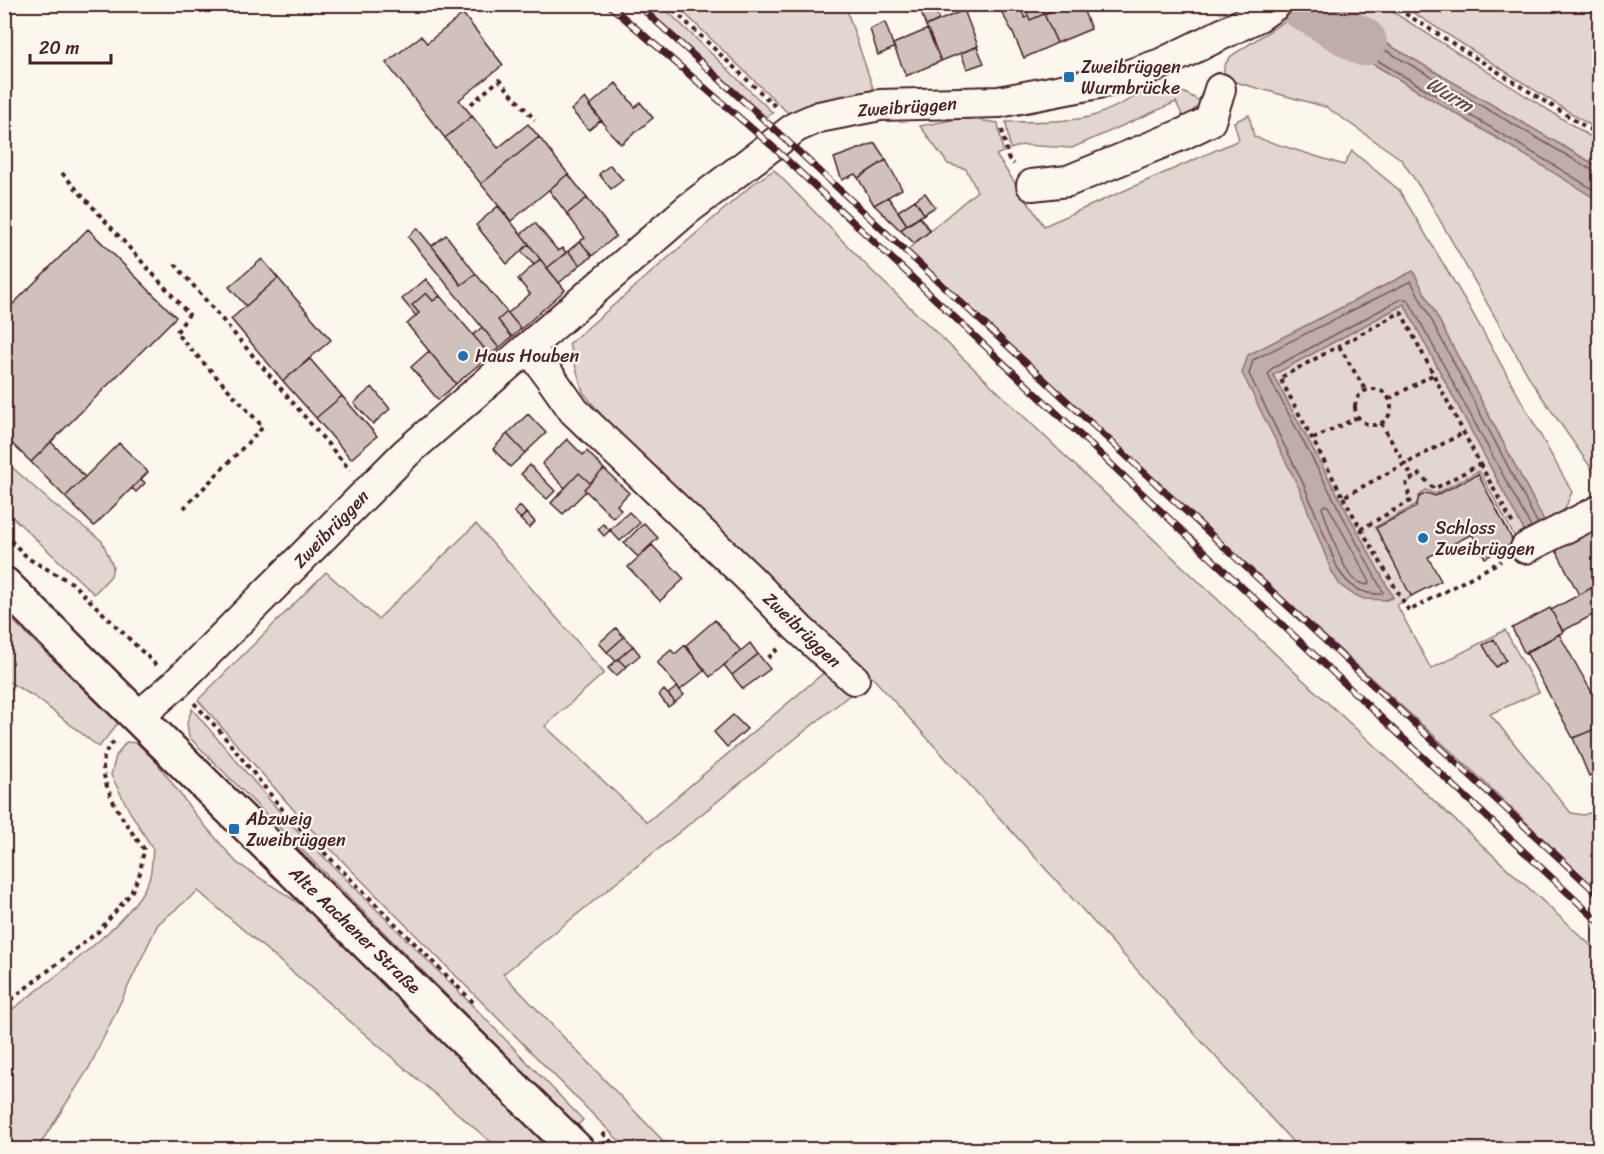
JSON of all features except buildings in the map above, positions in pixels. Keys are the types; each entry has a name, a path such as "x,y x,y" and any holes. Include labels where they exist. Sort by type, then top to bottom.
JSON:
{"main road":[{"name":"Alte Aachener Straße","path":"4,584 138,717 586,1138"}],"street":[{"name":"Zweibrüggen","path":"138,717 176,684 368,491 445,418 688,209 796,127 819,117 880,105 999,102 1114,80 1161,64 1267,10"},
{"path":"1032,185 1068,181 1210,121 1220,89"},
{"name":"Zweibrüggen","path":"529,347 574,411 748,577 799,629 854,679"},
{"path":"1526,548 1599,510"}],"path":[{"path":"667,4 796,127"},
{"path":"1390,4 1599,136"},
{"path":"471,104 500,80 535,120"},
{"path":"999,102 1001,128 1008,158 1032,185"},
{"path":"62,173 189,314 176,333 263,427 184,508"},
{"path":"175,264 368,491"},
{"path":"1401,312 1526,548 1408,611 1343,497 1280,378 1339,346 1401,312"},
{"path":"1339,346 1366,391"},
{"path":"1389,399 1434,374"},
{"path":"1373,389 1381,391 1389,399 1391,411 1386,421 1370,425 1358,417 1356,402 1366,391 1373,389"},
{"path":"1313,439 1358,417"},
{"path":"1381,423 1413,478"},
{"path":"1343,497 1465,432"},
{"path":"1361,529 1410,501 1406,482 1420,474 1434,489 1480,464"},
{"path":"4,534 29,558 72,583 176,684 219,730 286,814 481,1010"},
{"path":"4,1005 99,931 131,893 140,873 144,849 126,825 109,792 102,769 106,750 138,717"},
{"path":"586,1138 619,1149"}],"shaded area":[{"path":"642,5 661,5 773,113 766,117"},
{"path":"676,5 845,5 875,94 788,113"},
{"path":"1320,5 1382,5 1599,142 1599,167"},
{"path":"1401,5 1599,5 1599,131"},
{"path":"1294,15 1599,201 1599,475 1596,475 1533,384 1429,201 1401,159 1326,107 1228,80 1224,68 1231,56"},
{"path":"1166,86 1202,102 1184,119 1176,102 1072,148 1023,145 1010,149 1006,122 1060,121 1089,117 1145,92"},
{"path":"1249,115 1254,137 1344,165 1352,151 1399,190 1468,305 1572,492 1561,518 1547,526 1413,271 1248,355 1332,572 1386,600 1393,598 1273,375 1404,304 1527,536 1517,541 1479,471 1435,494 1426,490 1419,496 1417,504 1375,527 1412,596 1397,605 1431,669 1505,630 1539,692 1490,714 1571,813 1583,815 1599,810 1599,892 1478,776 905,252 977,191 966,169 948,164 920,126 962,118 998,123 1003,152 996,155 1044,226 1239,140 1234,122"},
{"path":"774,170 870,269 1061,452 1302,679 1599,953 1599,1149 1299,1149 872,677 503,974 671,1149 627,1149 306,824 198,700 326,572 378,619 476,524 604,673 545,726 647,822 846,654 644,469 583,392 569,344 753,184"},
{"path":"5,461 52,503 102,541 113,566 111,576 94,594 5,510"},
{"path":"4,612 118,723 99,747 35,697 5,680"},
{"path":"192,709 286,819 477,1010 583,1120 577,1126 189,737 187,723"},
{"path":"126,742 137,743 158,764 194,813 237,863 325,920 555,1150 499,1149 198,891 158,924 89,1068 37,1149 5,1150 5,1015 64,970 108,932 142,894 150,876 153,849 111,775 116,756"}],"water":[{"path":"1311,5 1320,5 1599,167 1599,201 1294,15"},
{"path":"1413,271 1547,526 1527,536 1404,304 1273,375 1393,597 1386,600 1364,599 1340,585 1332,572 1299,488 1242,373 1248,355"}],"waterway":[{"name":"Wurm","path":"1300,4 1363,42"}],"railway":[{"path":"608,4 772,146 1600,923"},
{"path":"637,4 1600,896"}],"place":[{"name":"Zweibrüggen Wurmbrücke","path":"1069,77"},
{"name":"Haus Houben","path":"463,356"},
{"name":"Schloss Zweibrüggen","path":"1423,538"},
{"name":"Abzweig Zweibrüggen","path":"234,829"}]}
